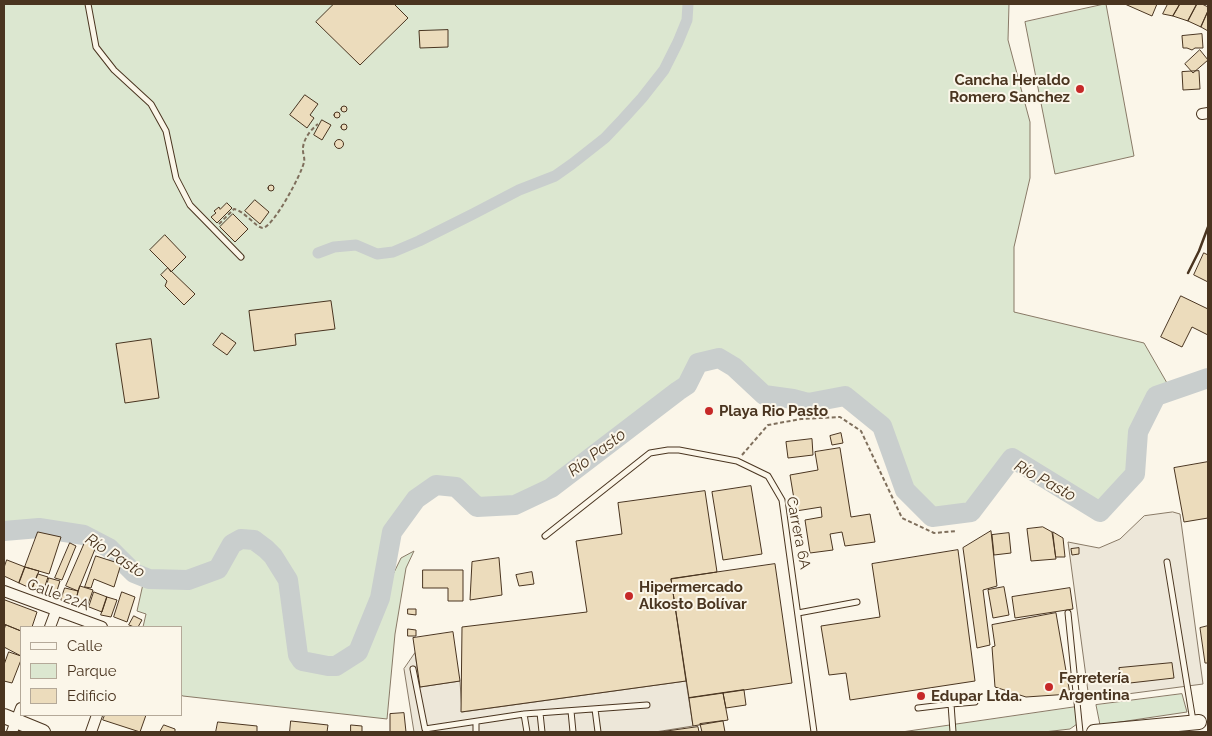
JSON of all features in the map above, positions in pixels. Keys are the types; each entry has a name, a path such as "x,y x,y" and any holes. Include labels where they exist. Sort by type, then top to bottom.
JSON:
{"main road":[{"path":"13,720 43,732"},
{"path":"1094,732 1196,724"}],"street":[{"name":"Calle 22A","path":"4,591 99,626"},
{"path":"50,626 56,611"},
{"path":"91,732 97,716"}],"lane":[{"path":"88,4 96,47 114,70 151,104 166,131 176,178 190,205 241,256"},
{"name":"Carrera 6A","path":"545,536 650,453 679,450 737,461 768,476 782,500 814,732"},
{"path":"1167,562 1196,724"},
{"path":"798,613 857,602"},
{"path":"1068,613 1080,732"},
{"path":"413,669 425,731 446,729 524,714 647,705"},
{"path":"918,708 975,702"},
{"path":"951,704 953,732"},
{"path":"596,709 598,732"},
{"path":"571,711 573,732"},
{"path":"540,713 542,732"},
{"path":"524,714 527,732"},
{"path":"476,722 476,732"}],"path":[{"path":"214,229 234,209 242,212 259,227 267,226 277,215 297,179 304,162 302,147 312,129 318,124"},
{"path":"737,461 768,425 801,419 840,417 861,432 902,518 934,533 957,531"}],"green space":[{"path":"4,4 1009,4 1008,40 1030,122 1030,178 1014,247 1014,312 1144,343 1167,383 1156,396 1138,432 1135,474 1100,512 1012,459 971,512 932,517 903,484 882,426 845,396 808,403 764,395 734,367 719,358 698,364 687,385 551,488 515,505 480,503 462,484 435,482 412,492 388,522 377,597 352,651 333,663 301,658 293,613 290,579 270,545 252,532 231,539 218,566 187,578 150,576 137,571 111,545 87,532 46,524 4,527"},
{"name":"Cancha Heraldo Romero Sanchez","path":"1106,4 1134,156 1055,174 1025,22"},
{"path":"243,541 256,545 276,563 286,587 294,651 301,663 338,669 356,658 367,643 386,589 401,558 414,551 406,568 395,634 387,719 182,696 182,626 143,626 146,614 137,611 143,584 196,580 222,572 232,549"},
{"path":"1182,694 1187,712 1100,725 1096,705"},
{"path":"1076,707 1077,724 1070,729 1044,732 902,732"}],"shaded area":[{"path":"1173,512 1180,514 1203,684 1089,699 1068,542 1099,548 1120,539 1144,516"},
{"path":"415,653 420,687 460,681 462,712 686,681 693,726 655,732 414,732 404,669"}],"building":[{"path":"334,4 394,4 408,18 360,65 316,22"},
{"path":"1128,4 1157,4 1152,16"},
{"path":"1168,4 1180,4 1173,16 1163,14"},
{"path":"1180,4 1197,4 1188,21 1173,16"},
{"path":"1197,4 1208,7 1201,27 1188,21"},
{"path":"1208,11 1208,31 1201,27"},
{"path":"448,30 448,47 420,48 419,31"},
{"path":"1202,34 1203,48 1192,50 1183,48 1182,36"},
{"path":"1200,50 1208,60 1193,73 1185,64"},
{"path":"1199,71 1200,89 1183,90 1182,72"},
{"path":"305,95 318,104 310,115 314,118 307,128 290,115"},
{"path":"344,106 347,109 344,112 341,109"},
{"path":"337,112 340,115 337,118 334,115"},
{"path":"322,120 331,125 322,140 314,135"},
{"path":"344,124 347,127 344,130 341,127"},
{"path":"339,140 343,144 339,148 335,144"},
{"path":"271,185 274,188 271,191 268,188"},
{"path":"255,200 269,212 260,224 245,211"},
{"path":"227,203 232,208 217,223 211,217 216,213 214,211"},
{"path":"233,214 248,229 235,242 220,227"},
{"path":"165,235 186,257 171,272 150,250"},
{"path":"1204,253 1208,255 1208,282 1194,275"},
{"path":"168,268 195,294 184,305 165,286 167,281 161,275"},
{"path":"1181,296 1208,309 1208,335 1192,327 1182,347 1161,337"},
{"path":"331,301 335,329 295,334 296,345 254,351 249,311"},
{"path":"222,333 236,343 227,355 213,345"},
{"path":"151,339 159,398 125,403 116,344"},
{"path":"841,433 843,443 832,445 830,436"},
{"path":"812,439 813,455 788,458 786,442"},
{"path":"840,448 851,517 870,514 875,542 845,546 842,532 830,534 833,550 810,553 805,520 822,517 821,507 796,511 790,475 818,470 815,452"},
{"path":"1208,462 1208,518 1184,522 1174,468"},
{"path":"751,486 762,554 723,560 712,492"},
{"name":"Hipermercado Alkosto Bolívar","path":"705,491 717,572 671,579 686,681 461,712 462,627 587,612 576,541 622,534 618,503"},
{"path":"1043,527 1052,532 1056,559 1031,561 1027,529"},
{"path":"991,531 997,586 983,590 990,645 977,648 963,548"},
{"path":"38,532 61,537 49,574 25,567"},
{"path":"1053,532 1063,538 1065,557 1056,557"},
{"path":"1009,533 1011,553 994,555 992,535"},
{"path":"86,540 97,544 78,591 66,586"},
{"path":"70,543 76,546 62,580 55,578"},
{"path":"1079,548 1079,554 1072,555 1071,549"},
{"path":"958,550 975,681 850,700 846,673 829,675 821,626 880,617 872,564"},
{"path":"96,556 121,564 114,587 94,579 91,588 85,587"},
{"path":"499,558 502,595 470,600 472,562"},
{"path":"7,560 25,567 19,583 4,576"},
{"path":"775,564 792,683 689,698 671,579"},
{"path":"25,567 39,571 32,589 19,583"},
{"path":"423,570 463,570 463,601 448,601 448,588 423,588"},
{"path":"532,572 534,584 519,586 516,575"},
{"path":"38,574 48,577 43,592 32,589"},
{"path":"49,578 60,581 55,597 45,592"},
{"path":"80,586 93,590 87,607 75,605"},
{"path":"1004,587 1009,615 993,618 988,590"},
{"path":"65,588 78,591 75,605 61,600"},
{"path":"1070,588 1073,609 1015,618 1012,597"},
{"path":"94,592 107,597 102,612 89,607"},
{"path":"122,592 135,597 127,622 114,617"},
{"path":"107,597 117,600 111,617 101,615"},
{"path":"5,600 37,612 32,626 20,626 20,631 4,624"},
{"path":"408,609 416,609 416,615 408,614"},
{"path":"1056,613 1070,694 1026,697 995,687 992,647 995,646 992,625"},
{"path":"134,616 142,620 139,626 129,625"},
{"path":"6,625 20,631 20,655 4,647 4,630"},
{"path":"1208,626 1208,663 1205,663 1200,628"},
{"path":"408,629 416,630 416,636 408,636"},
{"path":"453,632 460,681 420,687 413,638"},
{"path":"9,652 20,656 20,663 12,683 4,681 4,665"},
{"path":"1172,663 1174,678 1121,684 1119,668"},
{"path":"744,690 746,705 726,708 723,693"},
{"path":"723,693 728,720 693,726 689,698"},
{"path":"404,713 406,732 390,732 390,714"},
{"path":"105,716 146,716 140,732 103,720"},
{"path":"291,721 328,725 327,732 290,732"},
{"path":"723,721 725,732 702,732 700,724"},
{"path":"218,722 257,726 257,732 216,732"},
{"path":"164,725 175,729 175,732 160,732"},
{"path":"351,725 362,726 362,732 351,732"},
{"path":"698,727 699,732 660,732"}],"waterway":[{"path":"318,253 334,247 356,245 377,254 393,252 419,241 519,190 555,176 605,138 642,98 664,70 687,20 688,4"},
{"name":"Río Pasto","path":"4,531 39,528 84,535 109,548 134,573 149,579 188,580 218,569 232,544 241,539 254,540 273,556 288,580 298,655 302,661 336,666 358,652 380,598 392,532 416,499 436,485 456,487 477,507 515,505 551,488 687,385 698,363 719,358 734,367 764,395 808,403 845,396 882,426 905,490 932,517 971,512 1012,458 1100,512 1135,474 1138,432 1156,396 1208,378"}],"wall":[{"path":"1188,273 1208,227"}],"place":[{"name":"Cancha Heraldo Romero Sanchez","path":"1080,89"},
{"name":"Playa Rio Pasto","path":"709,411"},
{"name":"Hipermercado Alkosto Bolívar","path":"629,596"},
{"name":"Ferretería Argentina","path":"1049,687"},
{"name":"Edupar Ltda.","path":"921,696"}]}
